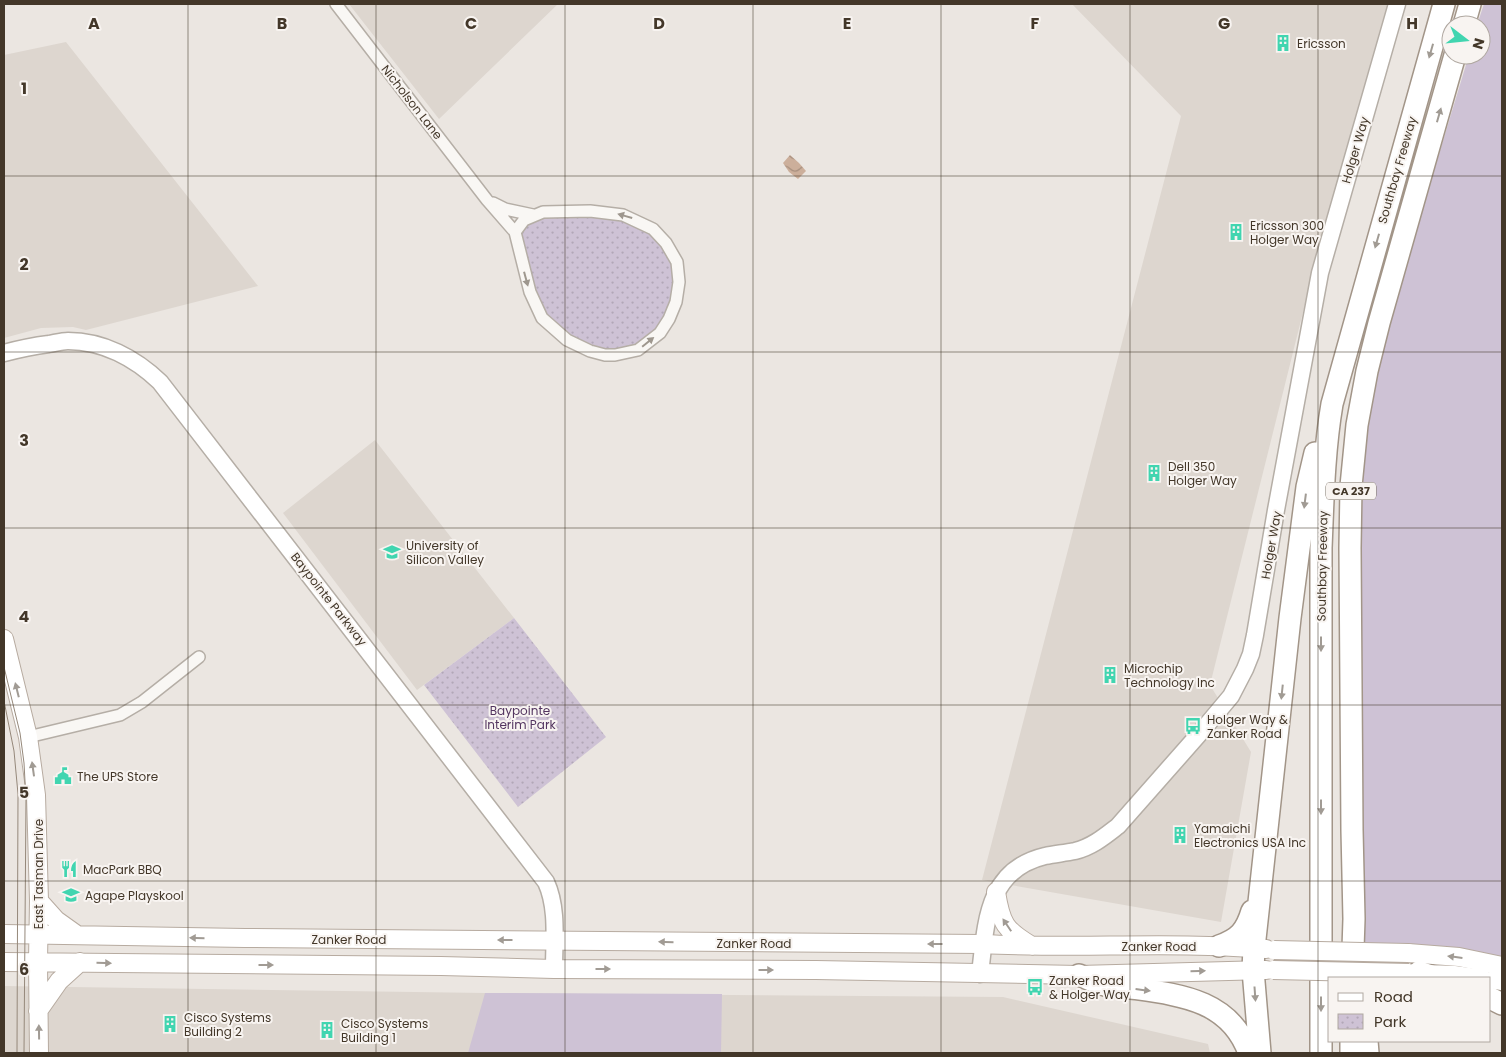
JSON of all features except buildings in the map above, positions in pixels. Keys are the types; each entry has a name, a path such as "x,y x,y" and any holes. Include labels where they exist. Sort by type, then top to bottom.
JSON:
{"highway":[{"name":"Southbay Freeway","path":"1321,1053 1323,483 1332,404 1444,4"},
{"name":"Southbay Freeway","path":"1352,977 1354,919 1351,616 1352,477 1357,425 1367,371 1452,65"},
{"path":"1343,977 1342,539 1344,477 1348,437 1352,398 1382,284 1413,179 1425,162"},
{"path":"1260,1053 1264,949 1262,877 1290,618 1307,487 1320,431 1332,404"},
{"path":"1219,946 1235,940 1244,930 1251,915 1262,877"},
{"path":"1354,919 1360,977"},
{"path":"1079,975 1104,985 1171,994 1202,1002 1229,1020 1239,1032 1250,1053"}],"main road":[{"name":"East Tasman Drive","path":"4,639 28,737 36,795 39,901 39,1053"},
{"path":"996,892 998,907 1005,926 1021,940 1033,946"},
{"path":"39,901 56,920 77,935"},
{"name":"Zanker Road","path":"4,934 1033,946 1219,946 1408,953 1459,957 1502,966"},
{"name":"Zanker Road","path":"4,962 806,970 1079,975 1263,970 1422,974"},
{"path":"38,1011 59,981 80,962"}],"street":[{"name":"Nicholson Lane","path":"336,4 487,200 514,232 530,292 542,318 567,340 605,355 638,350 660,333 669,319 676,302 679,282 677,262 666,243 653,229 623,214 590,211 543,212 533,215 505,209 487,200"},
{"name":"Holger Way","path":"980,974 983,944 990,908 996,892 1013,869 1035,858 1091,845 1118,826 1223,706 1246,669 1256,635 1283,471 1320,273 1397,4"},
{"path":"514,232 524,220 533,215"},
{"name":"Baypointe Parkway","path":"4,353 67,340 89,343 109,348 128,357 146,369 160,382 546,882 553,904 554,968"},
{"path":"28,737 120,715 142,702 199,658"},
{"name":"Zanker Road","path":"1422,974 1454,974 1476,977"}],"shaded area":[{"path":"349,4 558,4 439,119"},
{"path":"1072,4 1390,4 1315,264 1210,685 1251,752 1221,922 982,880 1181,116"},
{"path":"66,42 258,286 86,330 73,327 41,328 4,338 4,55"},
{"path":"375,440 514,618 417,690 283,513"},
{"path":"4,986 485,993 1003,997 1208,1044 1210,1053 4,1053"}],"green space":[{"path":"1484,4 1502,4 1502,960 1354,945 1357,425 1466,65 1491,65 1491,15 1480,15"},
{"path":"590,215 623,219 651,232 674,264 673,302 656,331 636,347 605,351 569,338 545,316 534,292 518,234 526,222 546,216"},
{"name":"Baypointe Interim Park","path":"514,618 606,737 518,807 424,685"},
{"path":"485,993 722,994 721,1053 468,1053"}],"water":[{"path":"790,155 806,171 798,179 789,172 783,163"}],"tram line":[{"path":"4,667 20,733 26,800 24,1053"},
{"path":"4,701 14,751 18,794 17,1053"}],"place":[{"name":"Ericsson","path":"1283,43"},
{"name":"Ericsson 300 Holger Way","path":"1236,232"},
{"name":"Dell 350 Holger Way","path":"1154,473"},
{"name":"University of Silicon Valley","path":"392,552"},
{"name":"Microchip Technology Inc","path":"1110,675"},
{"name":"Holger Way & Zanker Road","path":"1193,726"},
{"name":"The UPS Store","path":"63,776"},
{"name":"Yamaichi Electronics USA Inc","path":"1180,835"},
{"name":"MacPark BBQ","path":"69,869"},
{"name":"Agape Playskool","path":"71,895"},
{"name":"Zanker Road & Holger Way","path":"1035,987"},
{"name":"Cisco Systems Building 2","path":"170,1024"},
{"name":"Cisco Systems Building 1","path":"327,1030"}]}
